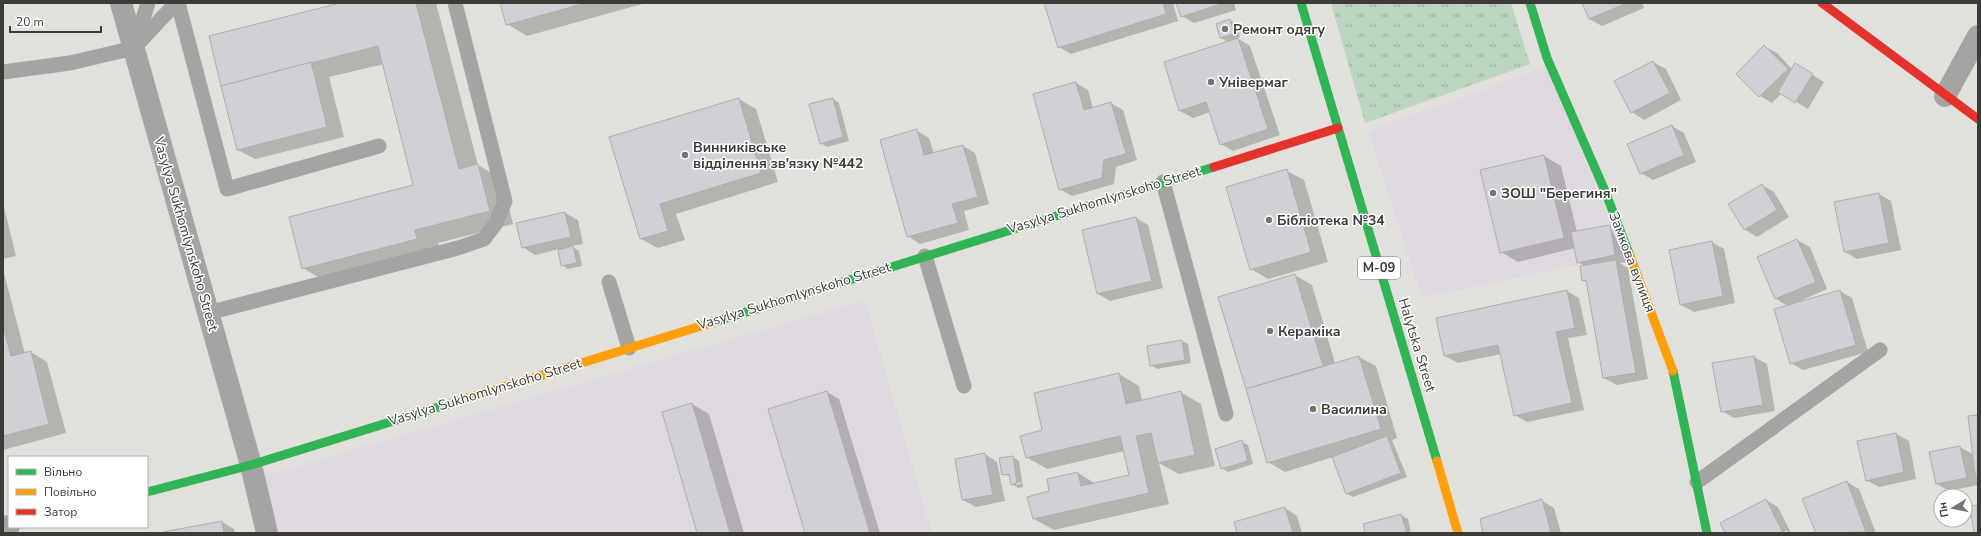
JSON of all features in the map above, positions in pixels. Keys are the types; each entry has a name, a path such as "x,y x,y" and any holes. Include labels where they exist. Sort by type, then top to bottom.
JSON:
{"street":[{"name":"Vasylya Sukhomlynskoho Street","path":"121,3 251,465"},
{"name":"Halytska Street","path":"1301,3 1458,533"},
{"name":"Замкова вулиця","path":"1530,3 1547,58 1604,191 1672,368 1707,533"},
{"path":"1822,3 1945,96 1978,119"},
{"path":"1945,96 1978,36"},
{"name":"Vasylya Sukhomlynskoho Street","path":"148,492 251,465 1338,128"},
{"path":"251,465 267,533"}],"lane":[{"path":"134,48 148,3"},
{"path":"3,72 70,63 134,48 177,3"},
{"path":"177,3 227,189 379,146"},
{"path":"208,313 458,248 484,239 496,223 505,200 454,3"},
{"path":"1163,182 1226,414"},
{"path":"925,256 964,386"},
{"path":"609,282 629,348"},
{"path":"1697,482 1880,350"}],"shaded area":[{"name":"ЗОШ \"Берегиня\"","path":"1547,66 1623,255 1422,298 1368,131"},
{"path":"865,300 932,533 276,533 263,476"}],"green space":[{"path":"1331,3 1511,3 1530,64 1365,123"}],"building":[{"path":"340,3 416,3 459,169 478,164 490,211 415,230 417,239 302,269 289,217 413,185 378,46 221,86 209,36"},
{"path":"500,3 586,3 506,25"},
{"path":"1044,3 1163,3 1166,14 1058,48"},
{"path":"1176,3 1224,3 1181,17"},
{"path":"1582,3 1627,3 1589,19"},
{"name":"Ремонт одягу","path":"1230,19 1234,34 1220,38 1216,24"},
{"name":"Універмаг","path":"1238,38 1268,129 1220,145 1206,102 1179,111 1164,62"},
{"path":"1764,45 1788,69 1759,97 1736,74"},
{"path":"1653,61 1670,93 1631,113 1614,81"},
{"path":"311,62 327,127 237,150 221,86"},
{"path":"1795,63 1813,74 1795,103 1778,92"},
{"path":"1076,82 1084,110 1111,102 1126,154 1104,160 1102,178 1059,190 1033,94"},
{"name":"Винниківське відділення зв'язку №442","path":"739,98 761,173 660,204 668,231 640,239 609,137"},
{"path":"833,98 843,137 820,144 809,104"},
{"path":"1672,125 1684,155 1640,174 1627,144"},
{"path":"917,129 924,155 963,145 978,197 952,204 958,223 907,237 880,140"},
{"path":"1544,155 1564,238 1500,253 1480,170"},
{"name":"Бібліотека №34","path":"1287,169 1311,252 1250,270 1226,187"},
{"path":"1762,184 1777,210 1744,230 1728,204"},
{"path":"1879,193 1889,243 1844,252 1834,202"},
{"path":"565,212 571,237 522,248 516,223"},
{"path":"1136,217 1152,281 1097,294 1082,230"},
{"path":"1610,225 1615,255 1577,263 1571,232"},
{"path":"1797,239 1816,282 1775,299 1757,257"},
{"path":"1712,241 1723,296 1680,305 1669,250"},
{"path":"573,246 577,263 561,266 558,250"},
{"path":"1616,260 1636,373 1603,378 1586,280 1582,281 1580,266"},
{"name":"Кераміка","path":"1295,274 1323,366 1246,389 1218,297"},
{"path":"1567,290 1575,328 1556,332 1572,403 1514,416 1498,345 1444,356 1436,318"},
{"path":"1840,290 1856,345 1790,364 1774,309"},
{"path":"3,325 11,356 31,351 49,424 3,436"},
{"path":"1182,340 1185,360 1150,366 1147,346"},
{"name":"Василина","path":"1359,356 1381,429 1267,463 1246,389"},
{"path":"1754,356 1763,405 1721,412 1712,363"},
{"path":"1119,373 1126,404 1181,391 1195,455 1158,463 1151,433 1136,436 1149,493 1033,519 1027,497 1049,491 1047,479 1078,472 1081,486 1129,475 1120,436 1026,458 1020,436 1042,430 1034,393"},
{"path":"827,391 870,533 805,533 768,409"},
{"path":"692,403 730,533 697,533 662,412"},
{"path":"1978,415 1978,474 1975,474 1968,416"},
{"path":"1896,433 1904,472 1866,481 1857,441"},
{"path":"1387,436 1401,473 1346,494 1332,457"},
{"path":"1242,440 1248,461 1221,469 1215,449"},
{"path":"1960,446 1967,478 1936,484 1929,452"},
{"path":"985,453 993,495 962,500 955,459"},
{"path":"1013,456 1017,483 1011,485 1009,474 1002,475 999,458"},
{"path":"1847,481 1866,532 1816,533 1802,499"},
{"path":"1542,499 1551,533 1483,533 1480,519"},
{"path":"1766,499 1783,533 1725,533 1720,523"},
{"path":"1978,505 1978,533 1974,533 1973,506"},
{"path":"1285,507 1293,533 1237,533 1234,522"},
{"path":"1401,514 1407,533 1365,533 1363,524"},
{"path":"222,521 224,533 163,533 163,532"}],"traffic: fast":[{"path":"1301,3 1437,461"},
{"path":"1530,3 1547,58 1605,191 1630,256"},
{"path":"714,322 1214,167"},
{"path":"1673,371 1707,533"},
{"path":"148,492 251,465 452,403"}],"traffic: slow":[{"path":"1630,256 1673,371"},
{"path":"452,403 714,322"},
{"path":"1437,461 1458,533"}],"traffic: jam":[{"path":"1822,3 1978,119"},
{"path":"1214,167 1338,128"}],"place":[{"name":"Ремонт одягу","path":"1225,29"},
{"name":"Універмаг","path":"1211,82"},
{"name":"Винниківське відділення зв'язку №442","path":"685,155"},
{"name":"ЗОШ \"Берегиня\"","path":"1493,193"},
{"name":"Бібліотека №34","path":"1269,220"},
{"name":"Кераміка","path":"1270,331"},
{"name":"Василина","path":"1313,409"}]}
